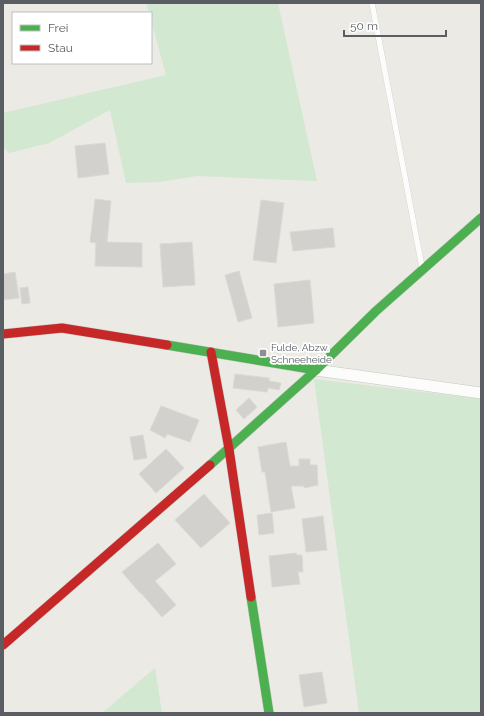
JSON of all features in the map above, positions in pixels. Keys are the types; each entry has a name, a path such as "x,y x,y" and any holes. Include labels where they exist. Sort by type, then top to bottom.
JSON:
{"street":[{"path":"3,645 229,449 316,370 376,311 481,218"},
{"path":"3,334 62,328 316,370 481,393"},
{"path":"211,352 229,449 269,713"}],"lane":[{"path":"372,3 423,269"}],"green space":[{"path":"146,3 278,3 317,181 197,176 159,182 126,183 110,110 49,143 9,153 3,147 3,113 166,75 152,24 152,12 149,12"},
{"path":"314,379 481,399 481,713 359,713"},
{"path":"155,668 162,713 102,713"}],"building":[{"path":"105,143 109,174 78,178 75,146"},
{"path":"95,199 111,201 107,242 142,243 142,267 95,266 96,243 90,242"},
{"path":"261,200 284,203 276,263 253,260"},
{"path":"333,228 335,247 293,251 290,232"},
{"path":"192,242 195,285 163,287 160,244"},
{"path":"239,271 252,318 238,322 225,275"},
{"path":"15,272 19,298 3,300 3,274"},
{"path":"310,280 314,323 278,327 274,284"},
{"path":"28,287 30,303 22,304 20,288"},
{"path":"235,374 269,378 269,381 281,383 279,390 268,388 267,392 233,388"},
{"path":"249,398 257,407 244,419 236,410"},
{"path":"161,406 199,420 190,442 167,434 165,438 150,430"},
{"path":"143,435 147,458 134,460 130,437"},
{"path":"286,442 290,466 299,466 299,459 310,459 310,465 317,465 318,485 304,488 304,486 291,486 295,508 271,512 265,472 262,472 258,447"},
{"path":"166,449 184,468 156,493 139,474"},
{"path":"204,494 230,523 201,548 175,520"},
{"path":"272,513 274,533 259,535 257,515"},
{"path":"323,516 327,550 306,552 302,519"},
{"path":"158,543 176,564 155,581 176,605 162,617 122,572"},
{"path":"296,553 297,555 302,555 303,572 298,572 300,584 272,587 269,556"},
{"path":"322,672 327,703 304,707 299,675"}],"traffic: fast":[{"path":"210,465 316,370 376,311 481,218"},
{"path":"167,345 316,370"},
{"path":"251,597 269,713"}],"traffic: jam":[{"path":"3,334 62,328 167,345"},
{"path":"211,352 229,449 251,597"},
{"path":"3,645 210,465"}],"place":[{"name":"Fulde, Abzw. Schneeheide","path":"263,353"}]}
